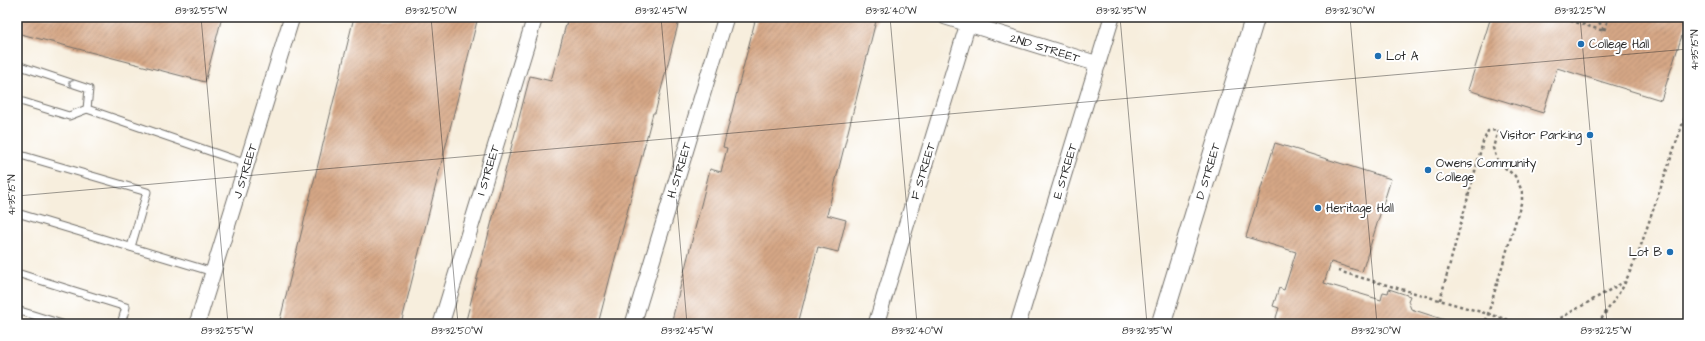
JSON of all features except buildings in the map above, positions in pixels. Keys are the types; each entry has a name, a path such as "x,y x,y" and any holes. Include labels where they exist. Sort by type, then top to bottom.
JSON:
{"street":[{"name":"J STREET","path":"198,324 292,17"},
{"name":"I STREET","path":"441,324 535,17"},
{"name":"H STREET","path":"633,324 726,17"},
{"name":"2ND STREET","path":"946,17 969,20 1098,64"},
{"name":"E STREET","path":"1018,324 1112,17"},
{"name":"D STREET","path":"1161,324 1255,17"},
{"name":"F STREET","path":"876,324 969,20"}],"lane":[{"path":"17,65 89,89 86,108"},
{"path":"17,100 70,116 86,108 247,164"},
{"path":"17,154 147,192 131,247"},
{"path":"17,213 213,272"},
{"path":"17,273 126,306 121,324"},
{"path":"17,310 62,324"}],"path":[{"path":"1558,17 1604,31"},
{"path":"1596,17 1604,31"},
{"path":"1604,31 1609,17"},
{"path":"1598,324 1625,282 1638,254 1688,108"},
{"path":"1440,300 1483,142 1488,131 1498,130 1493,148 1498,162 1515,176 1522,191 1522,200 1485,324"},
{"path":"1338,271 1523,324"},
{"path":"1550,324 1625,282"}],"place":[{"name":"College Hall","path":"1581,44"},
{"name":"Lot A","path":"1378,56"},
{"name":"Visitor Parking","path":"1590,135"},
{"name":"Owens Community College","path":"1428,170"},
{"name":"Heritage Hall","path":"1318,208"},
{"name":"Lot B","path":"1670,252"}]}
